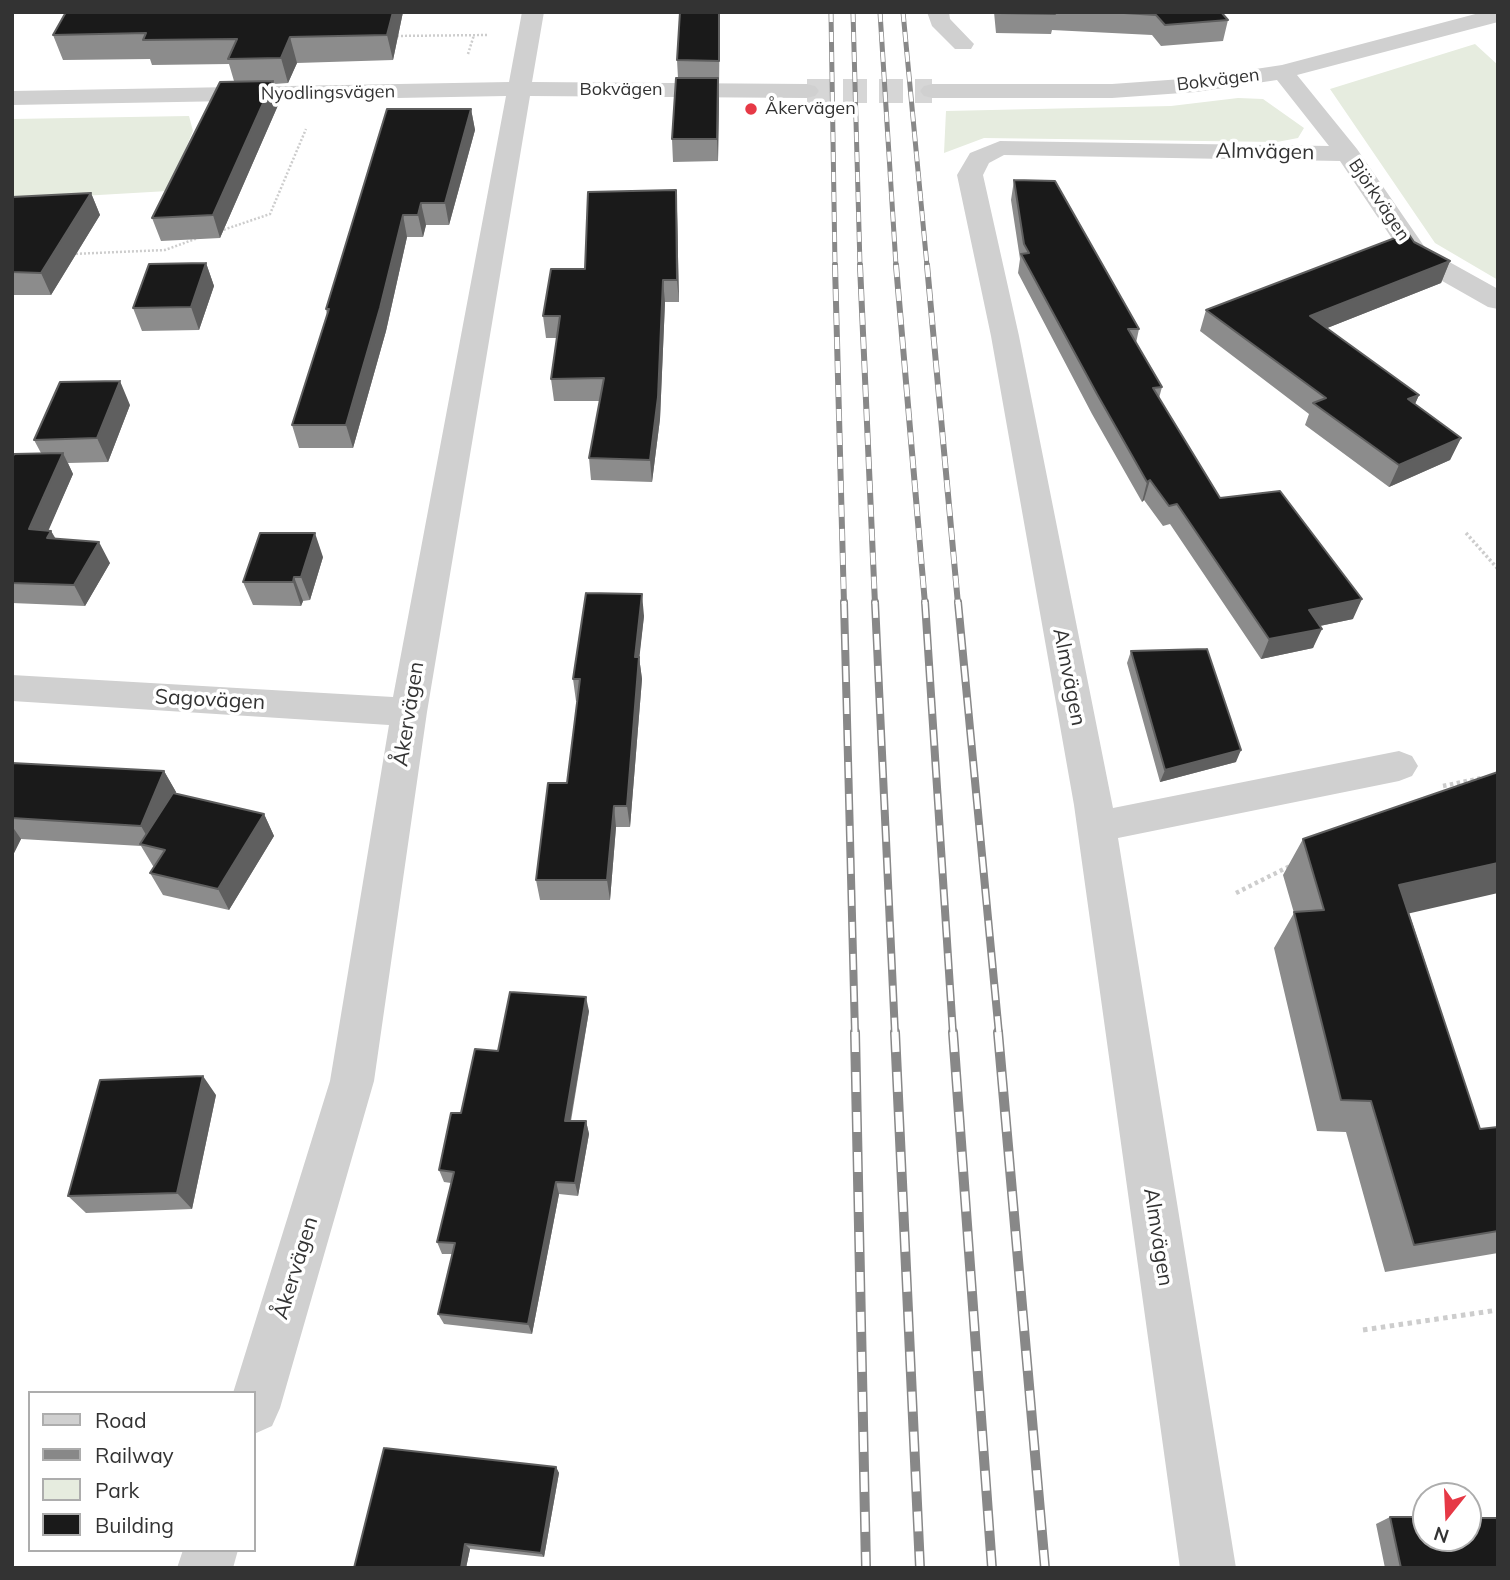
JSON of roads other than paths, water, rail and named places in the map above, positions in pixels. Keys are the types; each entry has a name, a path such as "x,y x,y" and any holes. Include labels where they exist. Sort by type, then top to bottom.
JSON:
{"street":[{"name":"Åkervägen","path":"256,1401 352,1081 409,712 533,12"},
{"path":"939,12 940,21 963,44"},
{"name":"Bokvägen","path":"932,91 1112,91 1196,85 1283,72 1498,15"},
{"name":"Björkvägen","path":"1283,72 1348,154 1416,254 1498,301"},
{"name":"Bokvägen","path":"518,89 807,91"},
{"name":"Nyodlingsvägen","path":"12,98 518,89"},
{"name":"Almvägen","path":"1208,1568 1096,827 1008,349 970,175 979,158 1000,148 1348,154"},
{"name":"Sagovägen","path":"12,688 409,712"},
{"path":"1096,827 1399,766"}],"tunnel":[{"path":"807,91 932,91"}],"railway":[{"path":"831,12 835,266"},
{"path":"853,12 860,266"},
{"path":"880,12 896,266"},
{"path":"903,12 927,266"},
{"path":"835,265 844,604"},
{"path":"860,265 875,604"},
{"path":"896,265 925,604"},
{"path":"927,265 958,604"},
{"path":"844,602 855,1034"},
{"path":"875,602 895,1034"},
{"path":"925,602 953,1034"},
{"path":"958,602 999,1034"},
{"path":"855,1032 866,1568"},
{"path":"895,1032 920,1568"},
{"path":"953,1032 992,1568"},
{"path":"998,1032 1045,1568"}],"place":[{"name":"Åkervägen","path":"751,109"}]}
